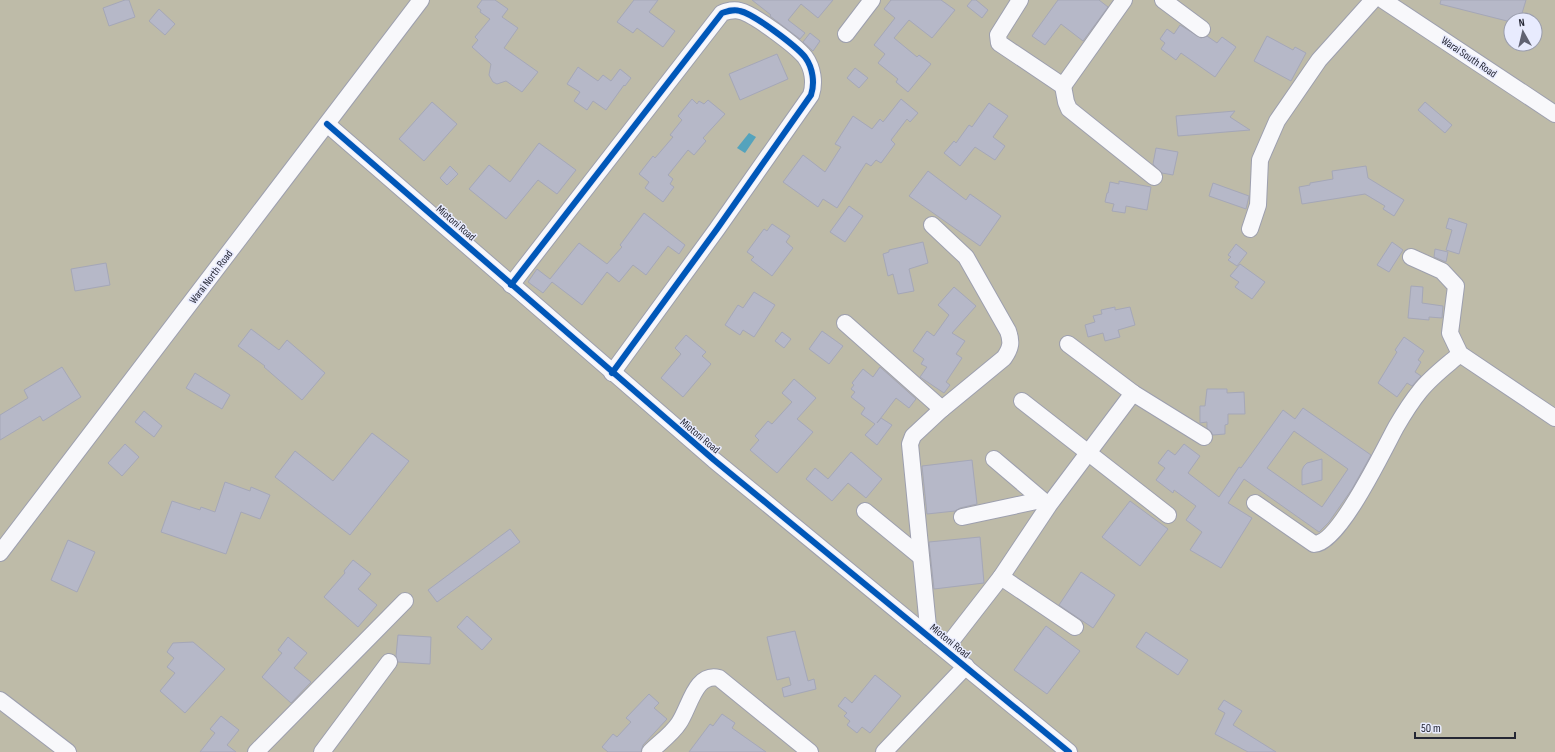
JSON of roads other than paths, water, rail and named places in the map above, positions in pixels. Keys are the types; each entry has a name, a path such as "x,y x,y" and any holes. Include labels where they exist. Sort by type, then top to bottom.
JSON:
{"street":[{"name":"Warai North Road","path":"0,553 421,0"},
{"path":"846,34 872,0"},
{"path":"1020,0 998,35 999,43 1063,86 1069,109 1154,177"},
{"path":"1063,86 1124,0"},
{"path":"1163,0 1202,28"},
{"path":"1250,229 1258,205 1260,160 1262,151 1277,121 1319,60 1373,0"},
{"name":"Warai South Road","path":"1383,0 1555,114"},
{"path":"511,285 722,13 738,10 745,12 776,33 805,58 813,75 813,90 811,95 717,229 612,373"},
{"name":"Miotoni Road","path":"327,124 714,460 1069,752"},
{"path":"929,637 910,444 915,433 1004,358 1010,349 1011,341 1008,331 966,257 932,225"},
{"path":"1411,257 1442,271 1456,286 1450,333 1460,354 1555,418"},
{"path":"845,323 942,409"},
{"path":"1068,344 1133,393 1204,437"},
{"path":"1255,503 1314,544 1324,542 1347,515 1397,425 1420,390 1460,354"},
{"path":"945,649 1001,577 1045,502 1089,453 1133,393"},
{"path":"1022,401 1168,515"},
{"path":"994,458 1045,502"},
{"path":"962,517 1045,502"},
{"path":"865,511 921,557"},
{"path":"1001,577 1075,627"},
{"path":"256,752 405,601"},
{"path":"322,752 389,662"},
{"path":"884,752 966,666"},
{"path":"650,752 679,724 700,683 706,678 713,676 719,678 810,752"},
{"path":"0,700 68,752"}],"water":[{"path":"749,133 756,137 745,153 737,148"}]}
